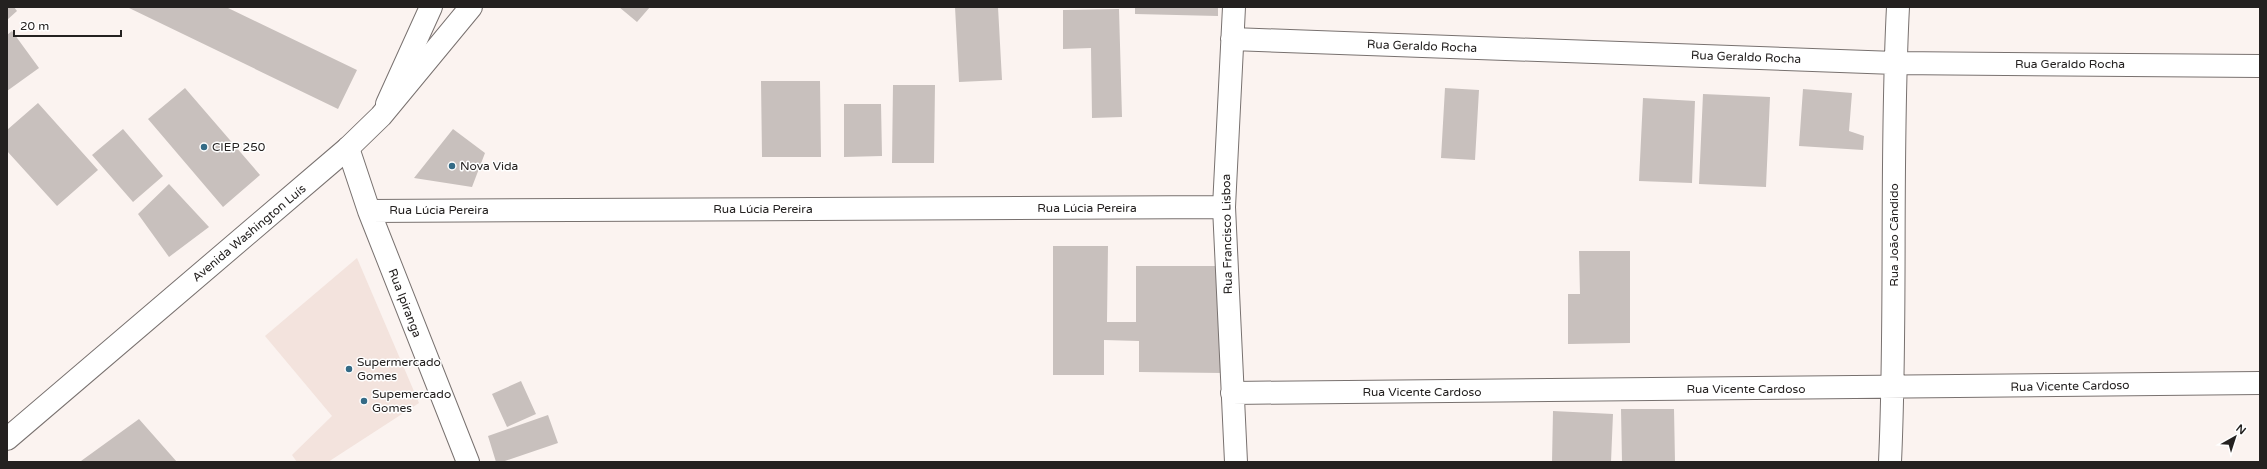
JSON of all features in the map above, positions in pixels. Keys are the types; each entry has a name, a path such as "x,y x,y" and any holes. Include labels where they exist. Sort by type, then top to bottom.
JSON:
{"street":[{"path":"381,116 431,7"},
{"name":"Avenida Washington Luís","path":"7,439 348,148 381,116 471,7"},
{"name":"Rua Francisco Lisboa","path":"1234,7 1224,207 1236,462"},
{"name":"Rua João Cândido","path":"1890,462 1893,388 1895,63 1898,7"},
{"name":"Rua Geraldo Rocha","path":"1232,39 1895,63 2260,66"},
{"path":"348,148 369,211"},
{"name":"Rua Lúcia Pereira","path":"369,211 1224,207"},
{"name":"Rua Ipiranga","path":"369,211 468,462"},
{"name":"Rua Vicente Cardoso","path":"1232,393 1893,388 2260,383"}],"shaded area":[{"name":"Supermercado Gomes","path":"357,258 419,403 328,462 297,462 292,455 332,416 265,336"}],"building":[{"path":"7,7 14,7 17,11 7,20"},
{"path":"127,7 226,7 357,70 338,109"},
{"path":"619,7 650,7 637,22"},
{"path":"955,7 998,7 1002,80 959,82"},
{"path":"1135,7 1218,7 1218,16 1135,14"},
{"path":"1119,9 1122,117 1092,118 1091,48 1063,49 1063,10"},
{"path":"12,31 39,68 7,91 7,35"},
{"path":"761,81 820,81 821,157 762,157"},
{"path":"893,85 935,85 934,163 892,163"},
{"name":"CIEP 250","path":"185,88 260,175 223,207 148,119"},
{"path":"1445,88 1479,90 1475,160 1441,158"},
{"path":"1803,89 1852,93 1849,131 1864,136 1863,150 1799,146"},
{"path":"1703,94 1770,97 1766,187 1699,184"},
{"path":"1643,98 1695,101 1692,183 1639,181"},
{"path":"38,103 98,170 57,206 7,151 7,130"},
{"path":"844,104 881,104 882,156 844,157"},
{"path":"123,129 163,176 133,202 92,155"},
{"name":"Nova Vida","path":"453,129 485,153 472,187 414,178"},
{"path":"169,184 209,227 169,257 138,214"},
{"path":"1053,246 1108,246 1107,322 1136,322 1136,266 1222,266 1222,373 1139,372 1139,341 1104,340 1104,375 1053,375"},
{"path":"1579,251 1630,251 1630,343 1568,344 1568,294 1580,294"},
{"path":"521,381 536,414 507,427 492,394"},
{"path":"1621,409 1674,409 1675,462 1622,462"},
{"path":"1553,411 1613,414 1611,462 1552,462"},
{"path":"548,415 558,443 502,462 496,462 488,436"},
{"path":"139,419 177,462 81,461"}],"place":[{"name":"CIEP 250","path":"204,147"},
{"name":"Nova Vida","path":"452,166"},
{"name":"Supermercado Gomes","path":"349,369"},
{"name":"Supemercado Gomes","path":"364,401"}]}
